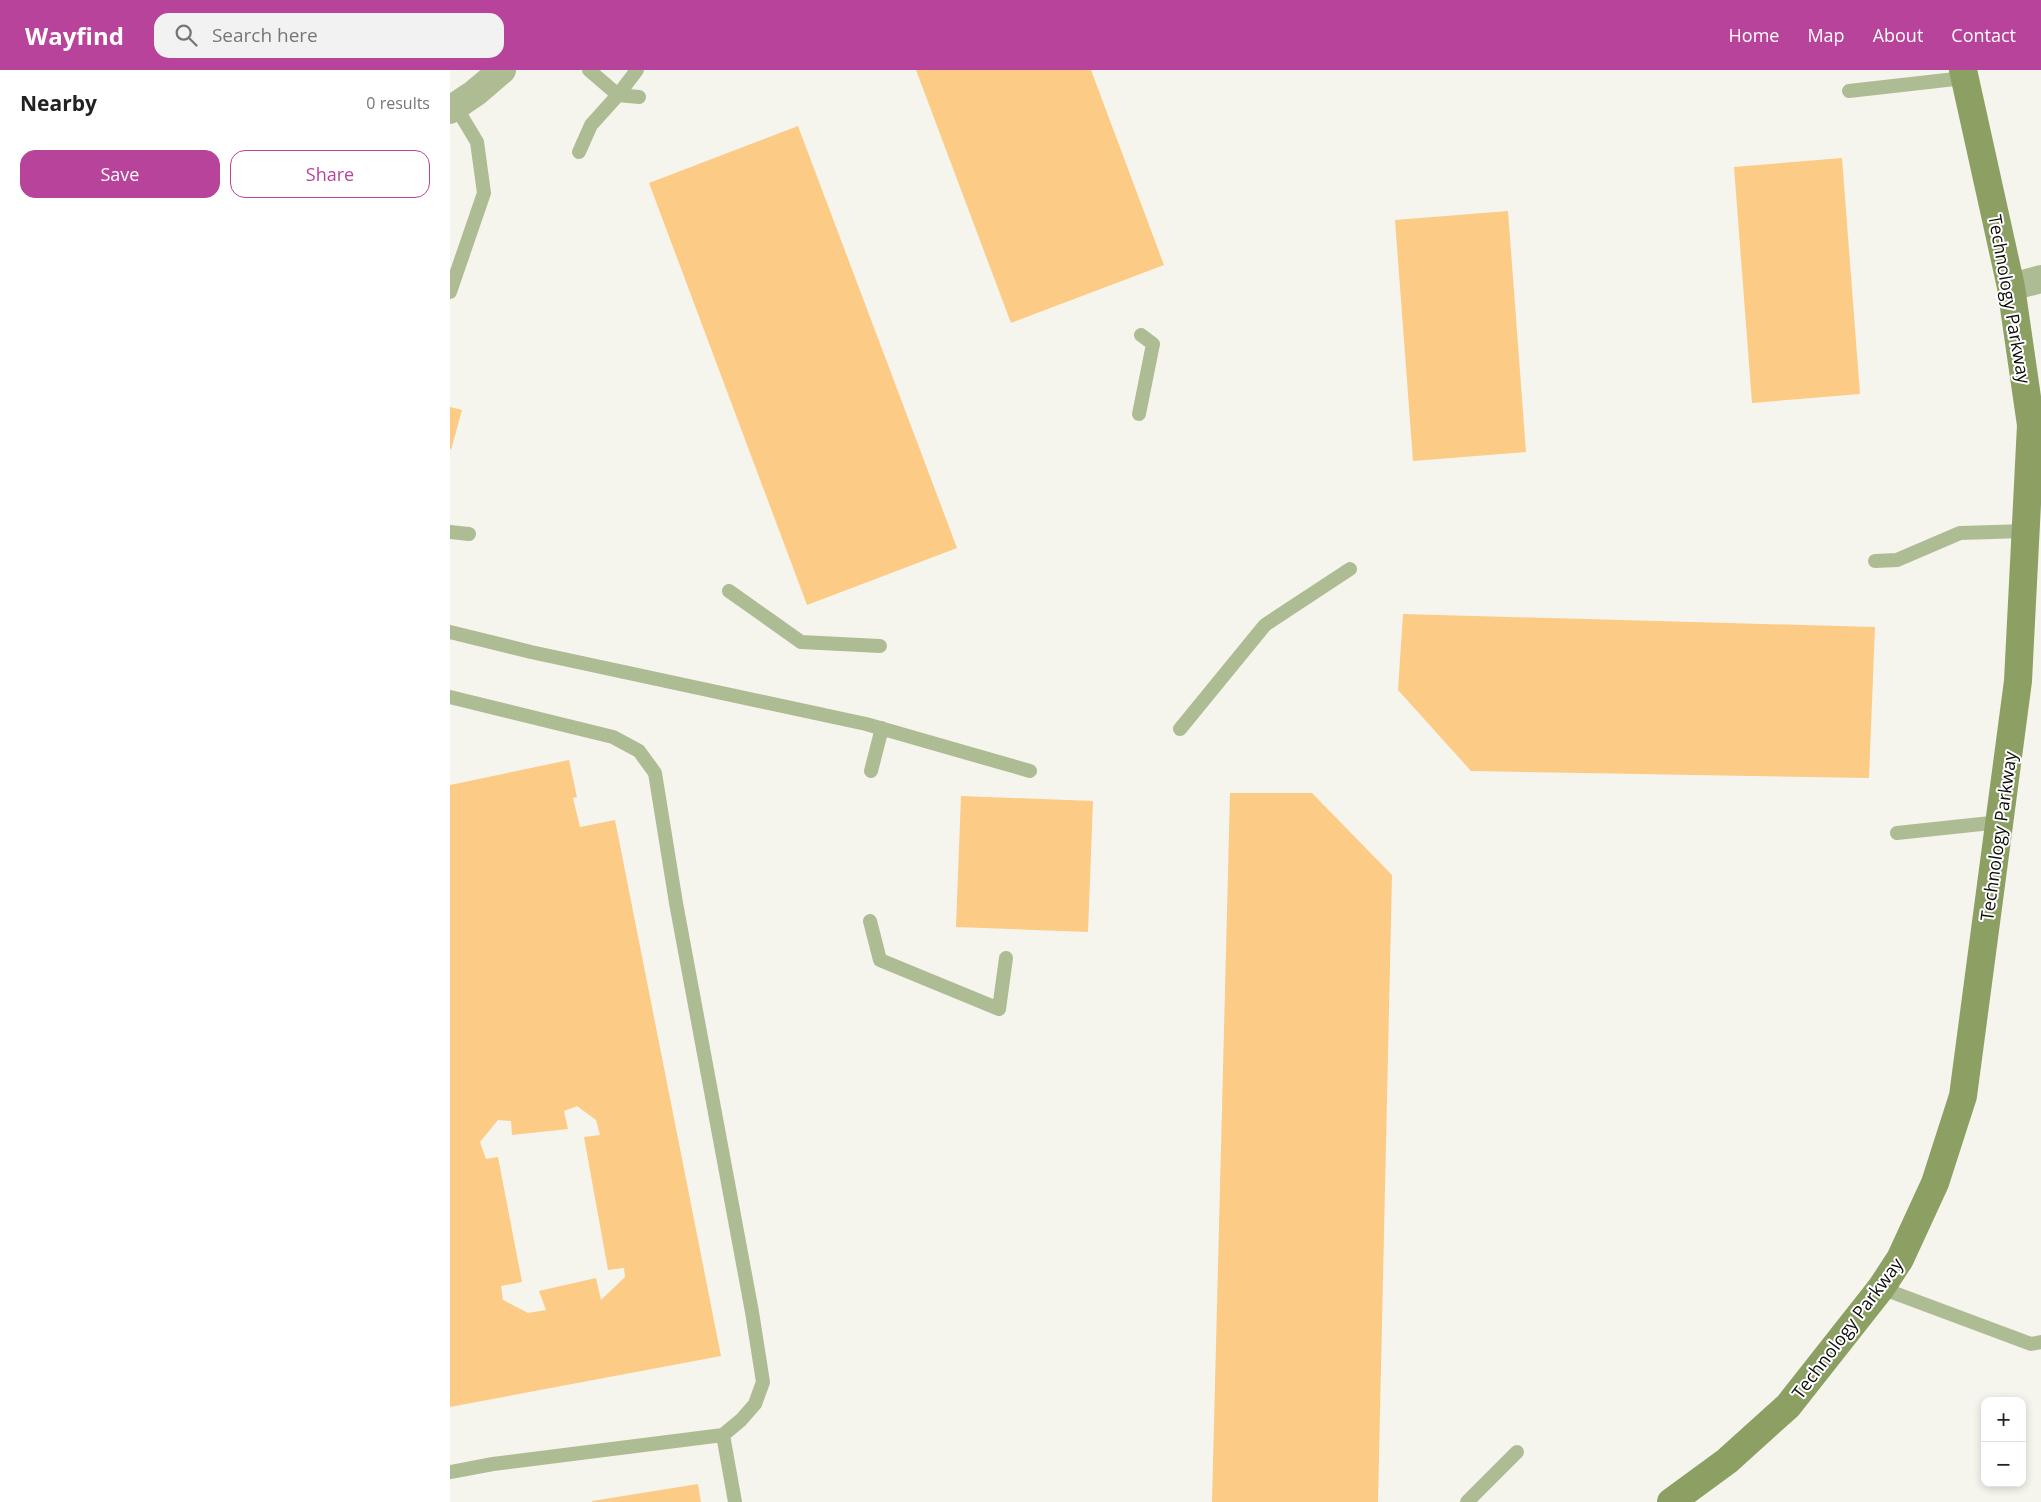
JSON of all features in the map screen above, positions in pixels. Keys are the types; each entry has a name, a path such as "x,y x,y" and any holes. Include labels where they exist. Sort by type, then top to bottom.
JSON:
{"street":[{"path":"453,108 502,70"},
{"name":"Technology Parkway","path":"1671,1502 1727,1461 1788,1406 1881,1288 1900,1259 1935,1183 1963,1096 2018,680 2031,525 2031,425 2011,287 1983,154 1963,74"},
{"path":"2011,287 2041,279"}],"lane":[{"path":"589,70 618,95 639,97"},
{"path":"579,152 591,124 638,70"},
{"path":"1849,91 1963,74"},
{"path":"450,292 484,193 477,142 453,108"},
{"path":"1139,414 1153,344 1141,335"},
{"path":"1875,561 1897,560 1960,533 2031,525"},
{"path":"450,532 469,534"},
{"path":"1180,729 1265,625 1350,569"},
{"path":"729,591 802,642 880,646"},
{"path":"450,632 531,652 882,728 1030,771"},
{"path":"450,697 613,737 639,751 656,773 676,904 750,1302 763,1382 755,1404 741,1420 723,1435 493,1464 450,1472"},
{"path":"871,771 882,728"},
{"path":"1897,833 2000,822"},
{"path":"870,921 880,960 999,1009 1006,958"},
{"path":"1881,1288 2031,1344 2041,1342"},
{"path":"723,1435 735,1502"},
{"path":"1467,1502 1517,1452"}],"building":[{"path":"916,70 1091,70 1164,265 1011,323"},
{"path":"798,126 957,548 807,605 649,183"},
{"path":"1842,158 1860,394 1752,403 1734,167"},
{"path":"1508,211 1526,452 1413,461 1395,220"},
{"path":"450,407 462,410 451,450 450,449"},
{"path":"1403,614 1875,627 1869,778 1471,771 1398,690"},
{"path":"569,760 577,797 573,798 580,827 615,820 721,1356 450,1407 450,785","holes":["577,1106 596,1120 600,1135 584,1137 608,1270 624,1268 625,1277 601,1300 596,1278 539,1291 546,1310 528,1313 503,1300 501,1286 522,1282 498,1157 486,1159 480,1142 498,1120 511,1121 512,1135 568,1129 564,1111"]},
{"path":"1230,793 1312,793 1392,875 1378,1502 1212,1502"},
{"path":"961,796 1093,801 1088,932 956,927"},
{"path":"698,1484 701,1502 592,1502 592,1501"}]}
